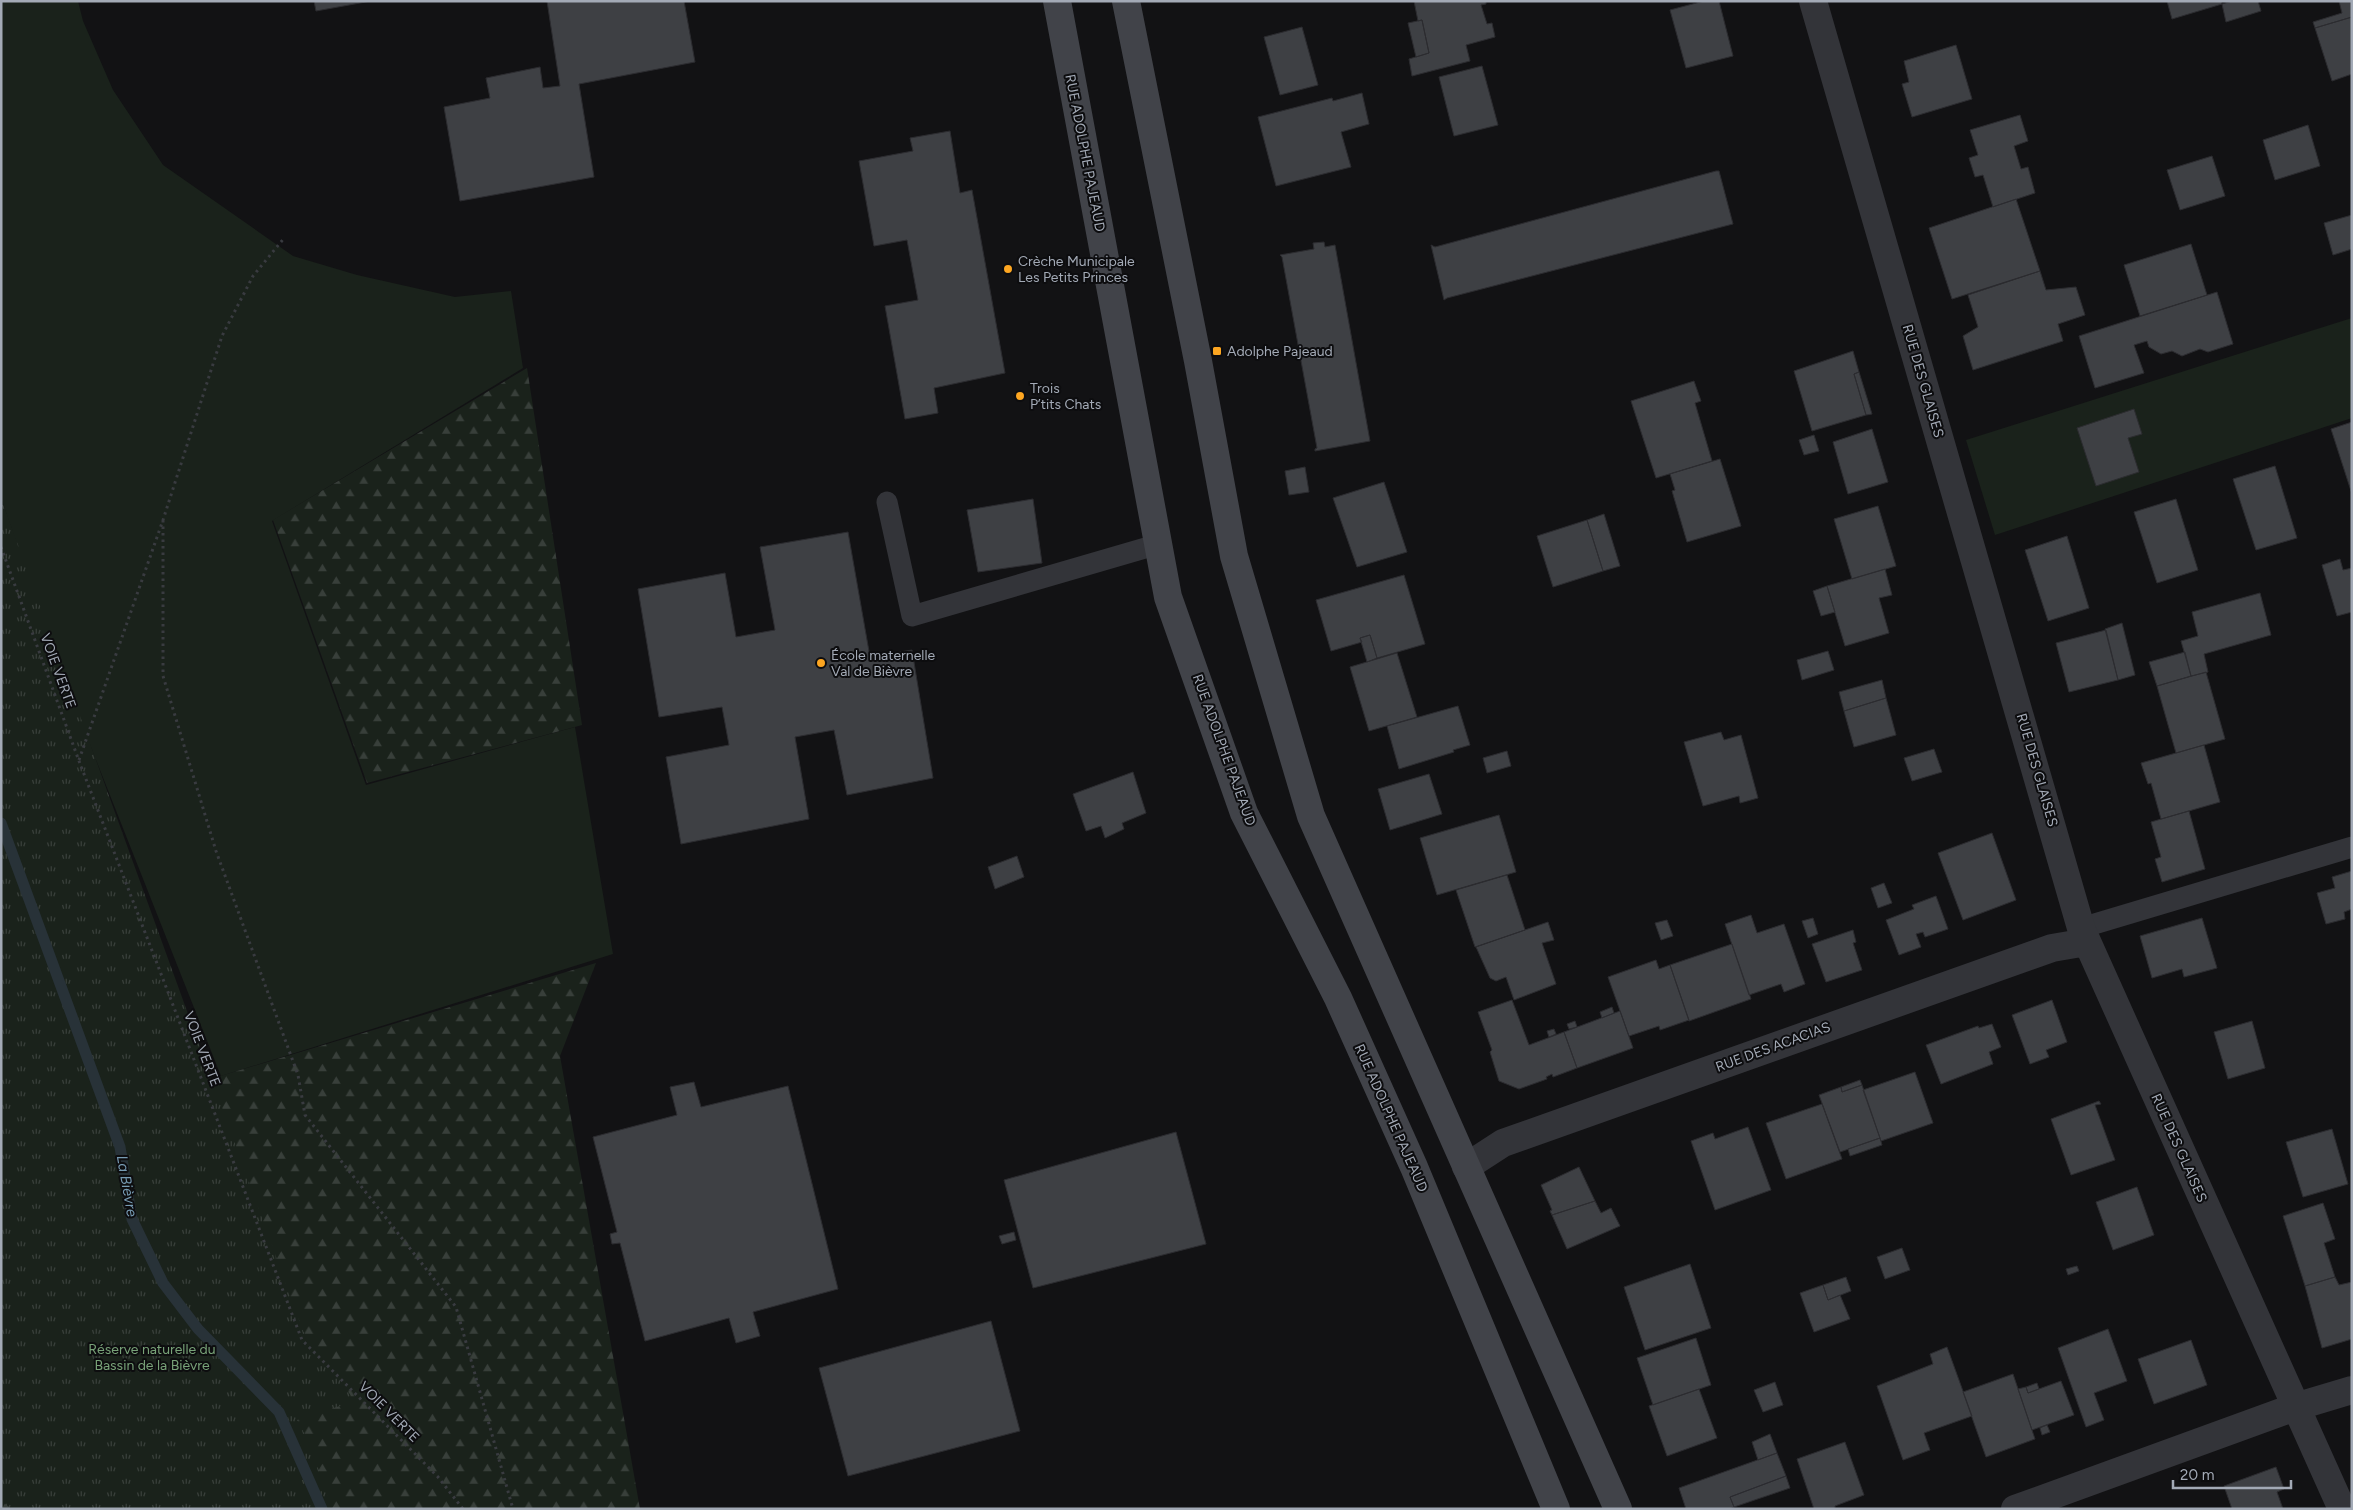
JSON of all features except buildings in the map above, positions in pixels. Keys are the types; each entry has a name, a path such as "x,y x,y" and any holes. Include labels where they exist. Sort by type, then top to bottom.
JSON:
{"main road":[{"name":"RUE ADOLPHE PAJEAUD","path":"1057,1 1168,596 1244,813 1338,998 1402,1142 1556,1509"},
{"path":"1126,1 1196,352 1234,556 1310,816 1618,1509"}],"street":[{"name":"RUE DES GLAISES","path":"1813,1 2084,935 2342,1509"},
{"name":"RUE DES ACACIAS","path":"1466,1167 1503,1143 2084,935"},
{"path":"2015,1509 2295,1407 2352,1390"}],"lane":[{"path":"888,502 912,616 1158,544"},
{"path":"2084,935 2352,846"}],"path":[{"path":"79,761 163,520 222,336 253,276 285,237"},
{"path":"163,520 163,676 216,851 298,1075 305,1115 456,1307 513,1509"},
{"name":"VOIE VERTE","path":"1,547 79,761 302,1340 438,1477 463,1509"}],"green space":[{"path":"1,1 78,1 83,21 113,90 163,165 293,256 357,275 455,297 511,291 523,368 272,521 366,785 575,727 613,954 221,1076 64,679 1,498"},
{"path":"2352,318 2352,418 1995,535 1966,440"},
{"path":"527,368 582,725 367,783 273,520"},
{"name":"Réserve naturelle du Bassin de la Bièvre","path":"1,498 303,1331 355,1401 297,1420 310,1444 332,1509 12,1509 1,1501"},
{"path":"1,574 194,1084 596,963 560,1056 640,1509 1,1509"}],"waterway":[{"name":"La Bièvre","path":"1,823 120,1147 132,1219 163,1283 198,1329 279,1412 322,1509"}],"place":[{"name":"Crèche Municipale Les Petits Princes","path":"1008,269"},
{"name":"Adolphe Pajeaud","path":"1217,351"},
{"name":"Trois P’tits Chats","path":"1020,396"},
{"name":"École maternelle Val de Bièvre","path":"821,663"}]}
